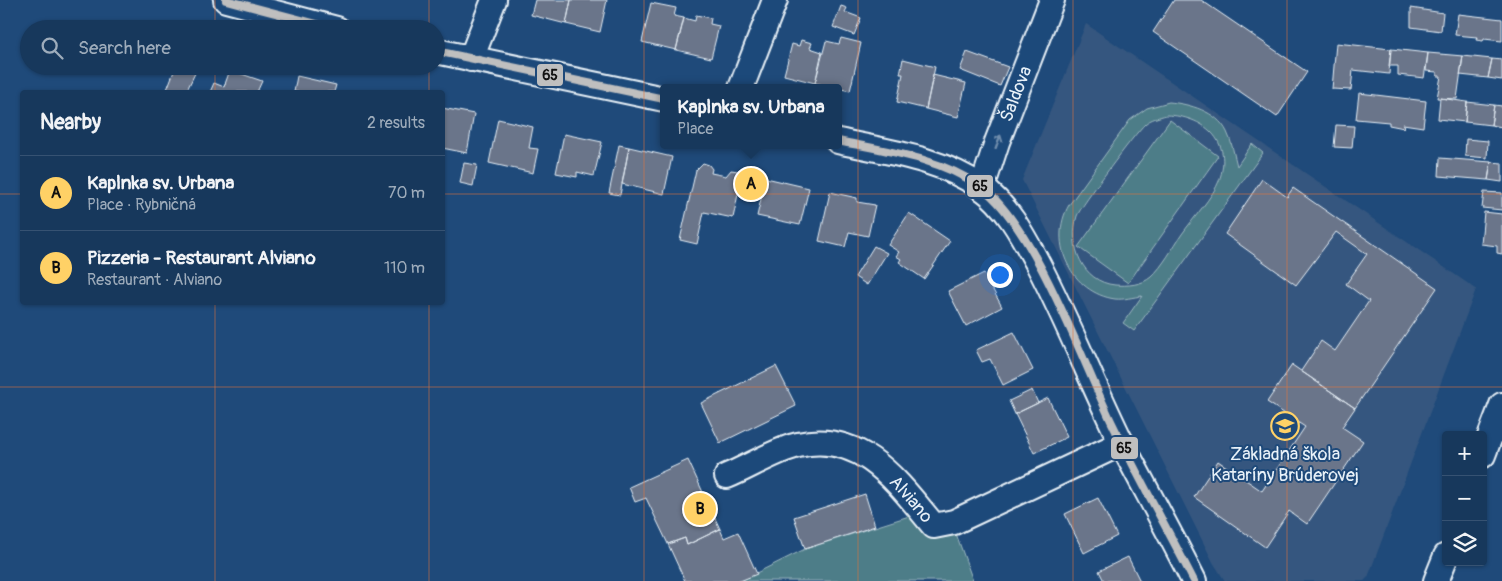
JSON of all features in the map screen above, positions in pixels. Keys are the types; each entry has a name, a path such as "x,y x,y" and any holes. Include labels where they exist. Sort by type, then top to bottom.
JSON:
{"street":[{"path":"226,0 303,20"},
{"path":"471,59 494,0"},
{"path":"743,84 775,0"},
{"name":"Šaldova","path":"982,188 997,142 1052,0"},
{"path":"445,53 660,99"},
{"path":"842,142 940,165 960,174 982,188 1006,210 1031,250 1061,308 1122,443 1194,581"},
{"path":"1487,444 1502,405"},
{"name":"Alviano","path":"727,476 796,445 826,441 862,453 887,472 934,526 954,522 1122,443"},
{"path":"1436,581 1442,566"}],"shaded area":[{"name":"Základná škola Kataríny Brúderovej","path":"1086,24 1476,289 1368,577 1364,581 1225,581 1213,562 1022,180"}],"green space":[{"path":"1169,102 1194,107 1210,114 1217,119 1227,132 1237,166 1252,144 1263,153 1134,331 1123,323 1142,296 1115,299 1100,295 1087,287 1076,277 1068,264 1063,250 1061,235 1063,220 1069,205 1130,120 1147,108","holes":["1166,115 1180,116 1203,126 1219,142 1223,166 1219,181 1208,200 1182,234 1164,262 1151,277 1143,282 1129,285 1115,285 1104,282 1094,277 1080,260 1074,239 1077,216 1131,140 1145,124 1152,119"]},
{"path":"1170,120 1218,156 1128,283 1078,247"},
{"path":"925,511 933,519 949,514 973,581 740,581 805,549"}],"building":[{"path":"535,0 571,0 566,24 531,15"},
{"path":"571,0 607,0 600,32 566,24"},
{"path":"1174,0 1201,0 1307,72 1277,117 1153,32"},
{"path":"651,3 676,8 674,16 684,18 676,50 642,42"},
{"path":"841,6 847,8 845,12 861,18 854,35 833,27"},
{"path":"1411,8 1443,13 1441,31 1411,27"},
{"path":"1458,14 1502,19 1502,41 1484,39 1483,41 1476,40 1477,37 1455,35"},
{"path":"696,15 711,18 710,24 719,26 711,58 676,50 684,18 695,21"},
{"path":"841,38 861,43 850,91 842,89 842,84 815,83 826,41 839,44"},
{"path":"801,40 812,43 810,48 822,52 815,83 784,75 792,44 799,46"},
{"path":"1336,43 1391,49 1389,74 1353,70 1351,90 1332,89"},
{"path":"1391,49 1428,53 1424,78 1398,75 1398,66 1389,66"},
{"path":"967,52 1008,67 1000,86 960,70"},
{"path":"1428,53 1463,56 1457,99 1437,98 1441,76 1437,76 1437,72 1426,71"},
{"path":"1463,56 1492,59 1488,78 1460,75"},
{"path":"903,59 935,67 926,109 897,102 903,74 900,74"},
{"path":"1492,59 1502,60 1502,80 1488,78"},
{"path":"173,75 194,75 187,90 167,90"},
{"path":"228,75 245,75 262,81 258,90 211,90 214,83 224,87"},
{"path":"933,75 966,83 958,117 926,109"},
{"path":"297,76 336,85 335,90 294,90"},
{"path":"1359,93 1426,101 1423,127 1403,124 1404,128 1389,125 1389,122 1356,119"},
{"path":"1440,98 1467,102 1465,122 1438,119"},
{"path":"1467,102 1494,105 1491,125 1465,122"},
{"path":"1494,105 1502,106 1502,127 1491,125"},
{"path":"445,109 474,114 467,153 445,149"},
{"path":"498,119 533,127 529,148 538,149 533,173 489,163"},
{"path":"1336,125 1354,126 1352,148 1334,147"},
{"path":"564,134 602,142 594,176 577,172 577,177 556,173"},
{"path":"1466,139 1488,141 1487,158 1465,156"},
{"path":"619,145 629,147 620,195 609,193"},
{"path":"629,147 672,157 664,194 622,184"},
{"path":"1440,158 1491,162 1488,180 1439,176"},
{"path":"1491,162 1502,163 1502,182 1488,180"},
{"path":"464,163 477,165 473,186 460,183"},
{"path":"703,163 709,165 712,169 711,173 726,176 731,170 738,171 741,180 733,218 704,212 697,244 680,240 696,170"},
{"path":"766,178 809,188 800,225 757,216"},
{"path":"1262,179 1287,197 1293,188 1437,288 1355,408 1301,371 1321,341 1335,351 1369,301 1346,284 1367,254 1336,232 1296,285 1225,234"},
{"path":"753,180 754,188 749,188 748,181"},
{"path":"830,192 857,198 857,202 875,205 868,236 849,232 845,247 819,241"},
{"path":"1484,192 1502,193 1502,210 1482,208"},
{"path":"1484,212 1502,214 1502,254 1497,253 1497,246 1481,244"},
{"path":"909,213 950,241 924,279 899,262 901,259 896,256 899,252 888,245"},
{"path":"874,246 887,253 867,285 855,277"},
{"path":"984,273 1002,307 966,326 948,291"},
{"path":"1014,332 1033,370 1003,385 990,359 982,362 976,350"},
{"path":"1292,365 1355,408 1342,427 1363,441 1307,524 1289,511 1265,547 1194,497 1218,461 1262,491 1305,427 1267,402"},
{"path":"776,366 796,406 720,443 701,403"},
{"path":"1032,390 1038,403 1015,414 1009,401"},
{"path":"1048,398 1067,437 1034,453 1015,414"},
{"path":"688,460 720,529 687,545 685,538 668,544 646,498 635,502 629,487"},
{"path":"865,494 875,526 805,549 794,517"},
{"path":"1098,498 1117,536 1084,553 1065,514"},
{"path":"720,529 724,538 738,532 757,574 740,581 685,581 668,544 685,538 687,545"},
{"path":"1128,557 1140,581 1104,581 1099,571"}],"transit line":[{"name":"65","path":"226,0 302,20"},
{"name":"65","path":"445,53 660,98"},
{"name":"65","path":"842,142 894,152 931,162 965,177 981,187 1001,206 1020,232 1056,296 1112,423 1194,581"}],"place":[{"name":"Kaplnka sv. Urbana","path":"751,184"},
{"name":"Základná škola Kataríny Brúderovej","path":"1285,426"},
{"name":"Pizzeria - Restaurant Alviano","path":"700,509"}]}
